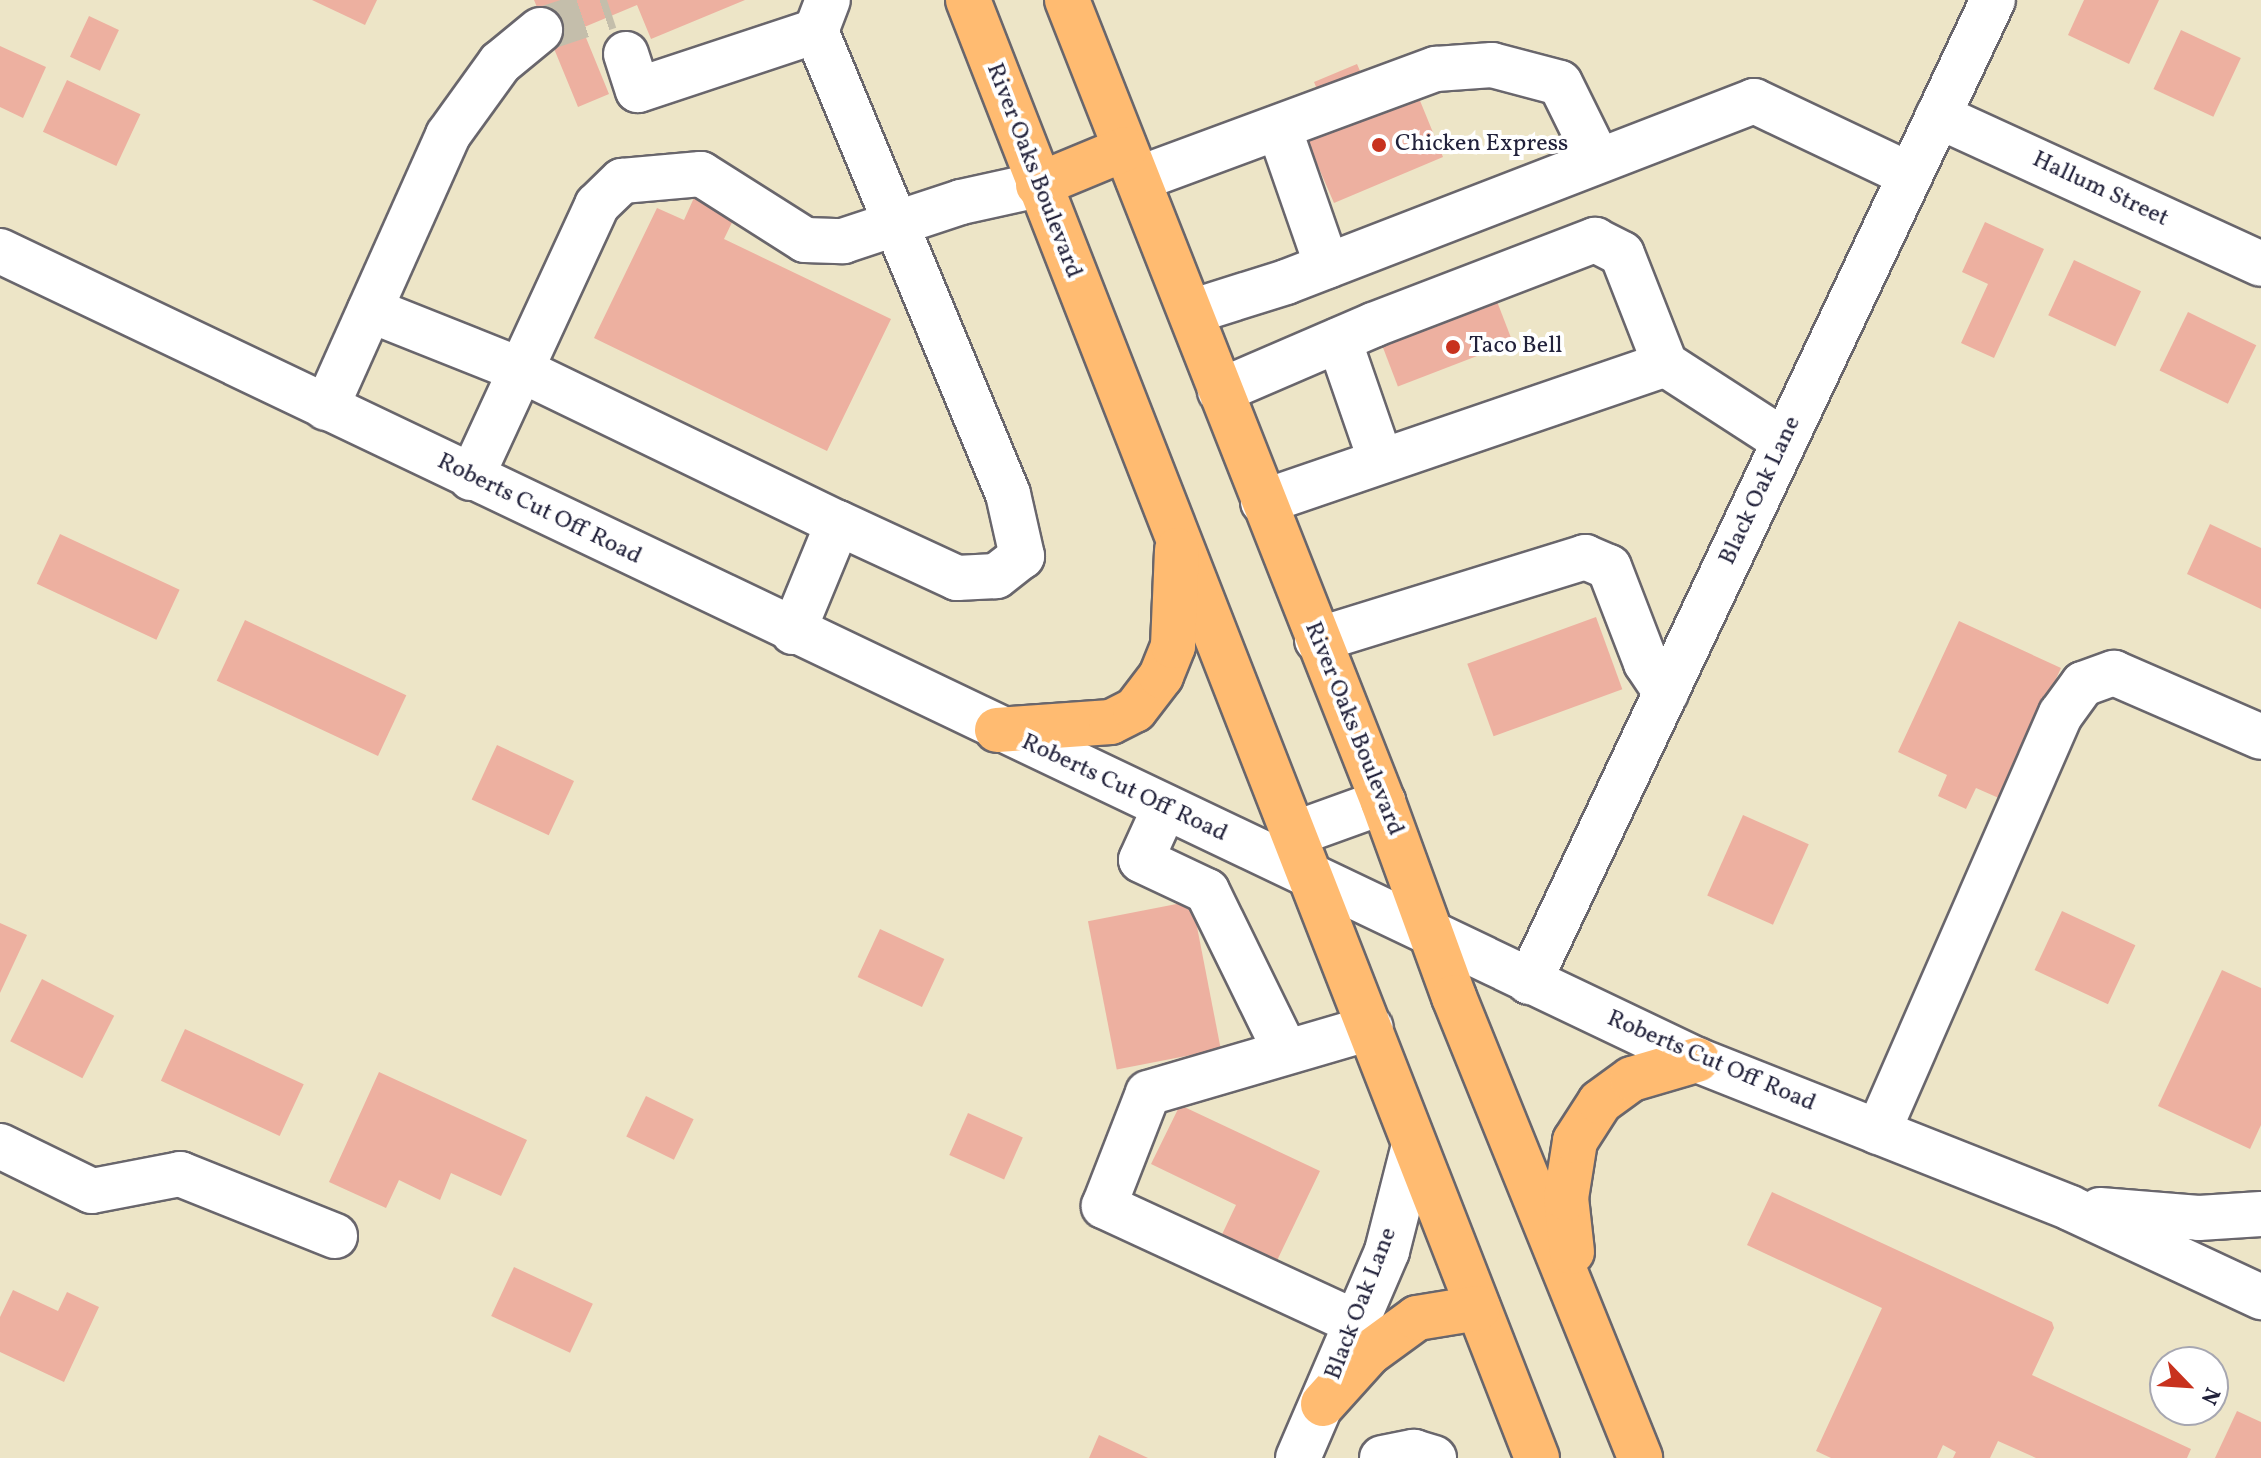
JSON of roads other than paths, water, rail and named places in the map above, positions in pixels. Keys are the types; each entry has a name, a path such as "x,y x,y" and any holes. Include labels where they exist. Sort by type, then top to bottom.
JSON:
{"main road":[{"name":"River Oaks Boulevard","path":"968,0 1537,1458"},
{"name":"River Oaks Boulevard","path":"1067,0 1383,802 1432,937 1640,1458"},
{"path":"1038,185 1131,164"},
{"path":"997,730 1111,722 1135,710 1161,676 1173,646 1178,540"},
{"path":"1579,1310 1566,1198 1575,1141 1600,1102 1632,1079 1697,1060"},
{"path":"1323,1404 1369,1353 1417,1318 1478,1308"}],"street":[{"name":"Black Oak Lane","path":"1529,982 1993,0"},
{"path":"370,310 521,370 957,578 996,576 1022,556 1008,494 896,223 822,15 638,90 626,54"},
{"path":"326,408 448,135 500,63 540,30"},
{"path":"1131,164 1279,128 1436,69 1492,65 1560,83 1598,160"},
{"path":"1191,312 1327,266 1754,101 1910,175"},
{"name":"Hallum Street","path":"1938,116 2261,264"},
{"path":"1279,128 1327,266"},
{"path":"471,478 597,205 622,181 701,174 805,240 843,241 896,223 1038,185"},
{"path":"1220,391 1339,340 1595,240 1622,254 1665,364 1784,441"},
{"name":"Roberts Cut Off Road","path":"0,251 997,730 1697,1060 2070,1208 2261,1297"},
{"path":"1339,340 1381,461"},
{"path":"1263,502 1665,364"},
{"path":"793,632 838,523"},
{"path":"1317,640 1585,557 1609,567 1646,663 1666,693"},
{"path":"1878,1132 2061,714 2083,684 2114,673 2261,737"},
{"path":"1294,834 1383,802"},
{"path":"1165,807 1141,860 1207,891 1286,1052"},
{"path":"1357,1323 1104,1206 1148,1093 1371,1028"},
{"name":"Black Oak Lane","path":"1298,1458 1387,1251 1414,1145"},
{"path":"0,1146 92,1191 180,1174 335,1236"},
{"path":"2070,1208 2199,1218 2261,1214"},
{"path":"1382,1458 1414,1452 1434,1458"}],"tunnel":[{"path":"540,30 609,7"}],"place":[{"name":"Chicken Express","path":"1379,145"},
{"name":"Taco Bell","path":"1453,347"}]}
